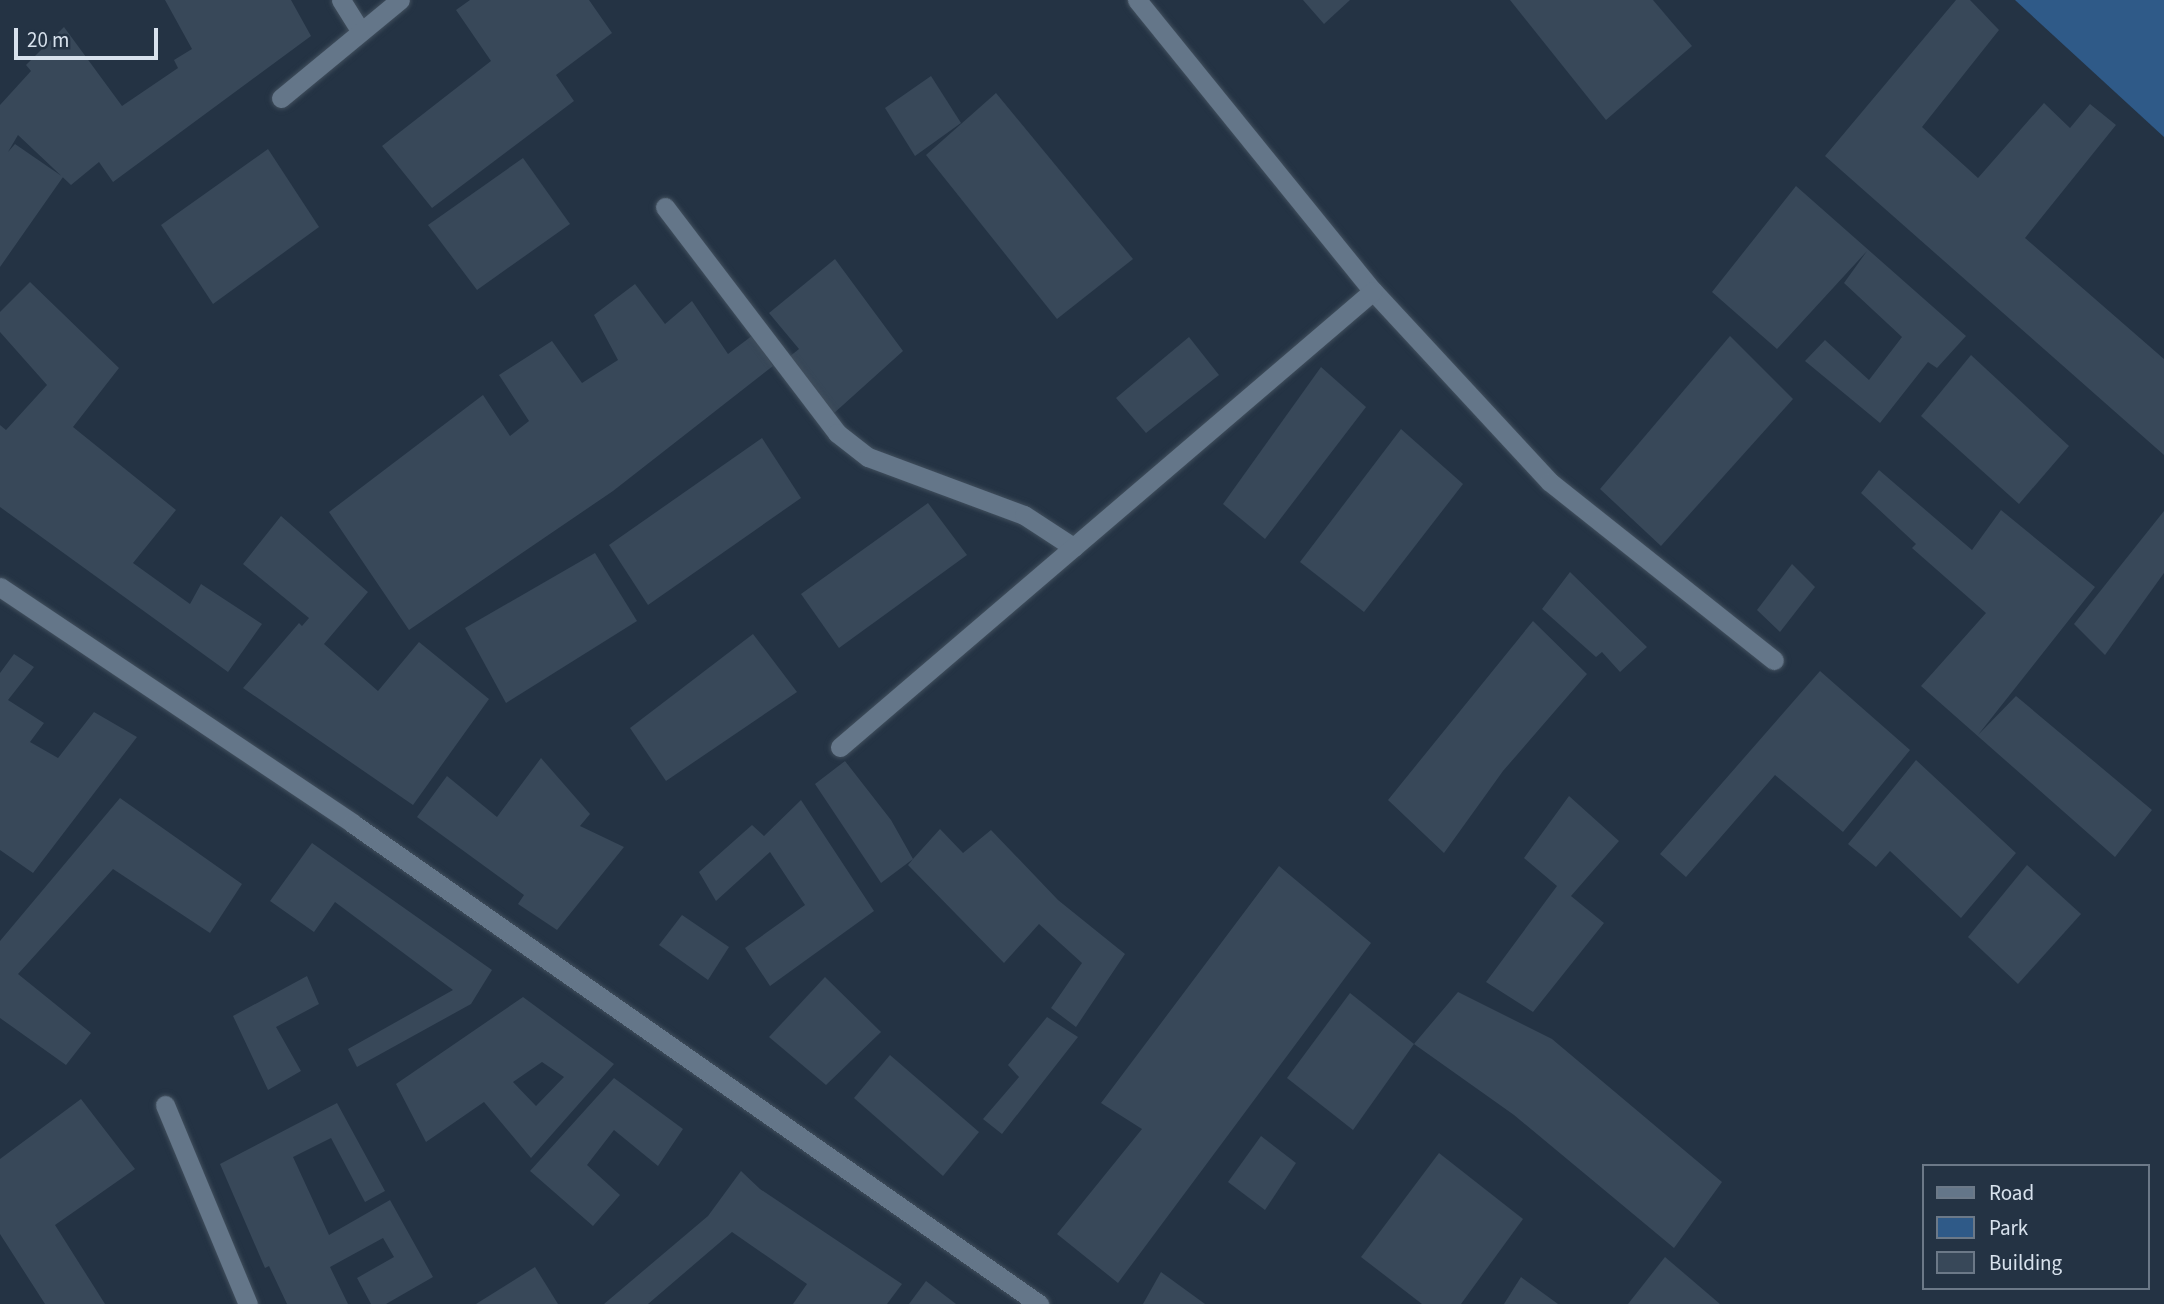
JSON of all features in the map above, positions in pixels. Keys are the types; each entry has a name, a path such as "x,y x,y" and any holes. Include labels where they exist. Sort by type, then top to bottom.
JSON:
{"street":[{"path":"341,0 360,30"},
{"path":"281,98 360,30 400,0"},
{"path":"1137,0 1373,291 1550,482 1774,660"},
{"path":"665,207 836,433 868,457 1024,515 1073,547"},
{"path":"840,747 1373,291"},
{"path":"0,587 352,823 1039,1304"},
{"path":"165,1105 248,1304"}],"green space":[{"path":"2015,0 2164,0 2164,137"}],"building":[{"path":"165,0 291,0 311,36 113,182 99,162 71,185 63,177 0,267 0,105 31,71 26,65 64,27 122,106 178,68 174,60 192,49","holes":["18,135 61,176 15,144 8,152"]},
{"path":"470,0 589,0 612,33 556,75 574,101 432,208 382,146 491,61 456,10"},
{"path":"1303,0 1350,0 1324,24"},
{"path":"1510,0 1653,0 1692,46 1606,120"},
{"path":"1956,0 1970,0 1999,30 1922,127 1978,178 2044,103 2070,128 2090,104 2116,125 2025,238 2164,359 2164,455 1825,156"},
{"path":"931,76 961,123 915,156 885,108"},
{"path":"996,93 1133,259 1057,319 926,155"},
{"path":"268,149 319,227 213,304 161,225"},
{"path":"523,158 570,224 477,290 428,225"},
{"path":"1796,186 1966,336 1937,368 1928,362 1880,423 1805,361 1825,340 1869,380 1902,337 1844,283 1867,251 1777,349 1712,292"},
{"path":"835,259 903,351 833,414 789,357 799,349 769,313"},
{"path":"30,282 119,368 73,427 176,510 133,563 190,604 201,584 262,624 228,672 0,507 0,425 6,430 47,385 0,332 0,312"},
{"path":"635,284 665,324 692,301 728,354 753,335 773,366 613,491 409,630 329,512 483,395 510,436 529,421 499,375 552,341 582,383 618,360 594,315"},
{"path":"1730,336 1793,399 1661,546 1600,489"},
{"path":"1189,337 1219,375 1146,433 1116,398"},
{"path":"1971,355 2069,446 2019,504 1921,416"},
{"path":"1321,367 1366,407 1265,539 1223,504"},
{"path":"1401,429 1463,484 1364,612 1300,562"},
{"path":"762,438 801,498 648,605 609,545"},
{"path":"1879,470 1972,550 2001,510 2095,587 1978,735 2016,696 2152,810 2115,857 1921,686 1986,613 1912,548 1916,544 1861,493"},
{"path":"928,503 967,555 839,648 801,594"},
{"path":"2164,511 2164,573 2105,655 2074,624"},
{"path":"281,516 368,592 324,644 378,691 419,642 489,699 413,805 243,688 299,623 302,626 309,618 243,564"},
{"path":"595,553 637,621 506,703 465,628"},
{"path":"1792,564 1815,587 1780,632 1757,610"},
{"path":"1570,572 1647,647 1620,672 1602,652 1596,657 1542,609"},
{"path":"1533,621 1587,674 1503,771 1444,853 1388,800"},
{"path":"753,634 797,692 666,781 630,728"},
{"path":"14,654 34,667 8,700 44,723 30,742 58,758 94,712 137,737 33,873 0,850 0,673"},
{"path":"1820,671 1910,750 1843,832 1775,775 1686,877 1660,854"},
{"path":"541,758 590,814 580,826 624,847 557,930 518,904 524,895 417,817 447,776 497,817"},
{"path":"1916,760 2016,853 1961,918 1890,851 1876,867 1848,844"},
{"path":"845,761 891,820 913,859 881,883 815,784"},
{"path":"1569,796 1619,841 1571,896 1604,923 1533,1012 1486,982 1557,886 1524,858"},
{"path":"120,798 242,884 210,933 113,869 18,974 91,1033 66,1065 0,1018 0,941"},
{"path":"801,800 874,911 770,986 745,948 805,905 770,852 716,901 699,872 752,825 764,836"},
{"path":"940,829 963,853 991,830 1058,900 1125,954 1076,1027 1051,1008 1082,963 1039,924 1004,963 908,865"},
{"path":"312,843 492,970 471,1004 357,1067 348,1049 453,990 335,902 314,932 270,901"},
{"path":"2027,865 2081,914 2018,984 1968,937"},
{"path":"1279,866 1371,943 1118,1283 1057,1234 1142,1129 1101,1103"},
{"path":"682,915 729,947 708,980 659,945"},
{"path":"307,976 319,1004 276,1027 301,1071 268,1090 233,1016"},
{"path":"825,977 881,1032 826,1085 769,1037"},
{"path":"1458,992 1552,1039 1722,1182 1674,1248 1514,1115 1414,1044"},
{"path":"1350,993 1414,1044 1353,1130 1287,1078"},
{"path":"523,997 614,1064 531,1158 484,1102 426,1142 396,1084","holes":["542,1062 564,1077 536,1106 513,1082"]},
{"path":"1047,1017 1078,1037 1002,1134 983,1119 1019,1077 1008,1065"},
{"path":"890,1055 979,1132 943,1176 854,1098"},
{"path":"614,1078 683,1129 658,1166 614,1130 587,1165 620,1195 593,1226 530,1171"},
{"path":"81,1099 135,1169 55,1225 105,1304 45,1304 0,1234 0,1159"},
{"path":"337,1103 385,1191 365,1202 331,1138 293,1157 329,1235 390,1200 433,1277 386,1304 371,1304 357,1278 394,1257 383,1238 330,1267 348,1304 287,1304 269,1266 265,1268 220,1164"},
{"path":"1261,1136 1296,1163 1265,1210 1228,1182"},
{"path":"1439,1153 1523,1219 1461,1304 1422,1304 1361,1257"},
{"path":"741,1171 760,1189 902,1284 887,1304 793,1304 807,1284 732,1232 648,1304 604,1304 708,1216"},
{"path":"1665,1257 1720,1304 1628,1304"},
{"path":"535,1267 558,1304 476,1304"},
{"path":"1161,1272 1205,1304 1143,1304"},
{"path":"1521,1277 1558,1304 1504,1304"},
{"path":"926,1281 956,1304 909,1304"}]}
